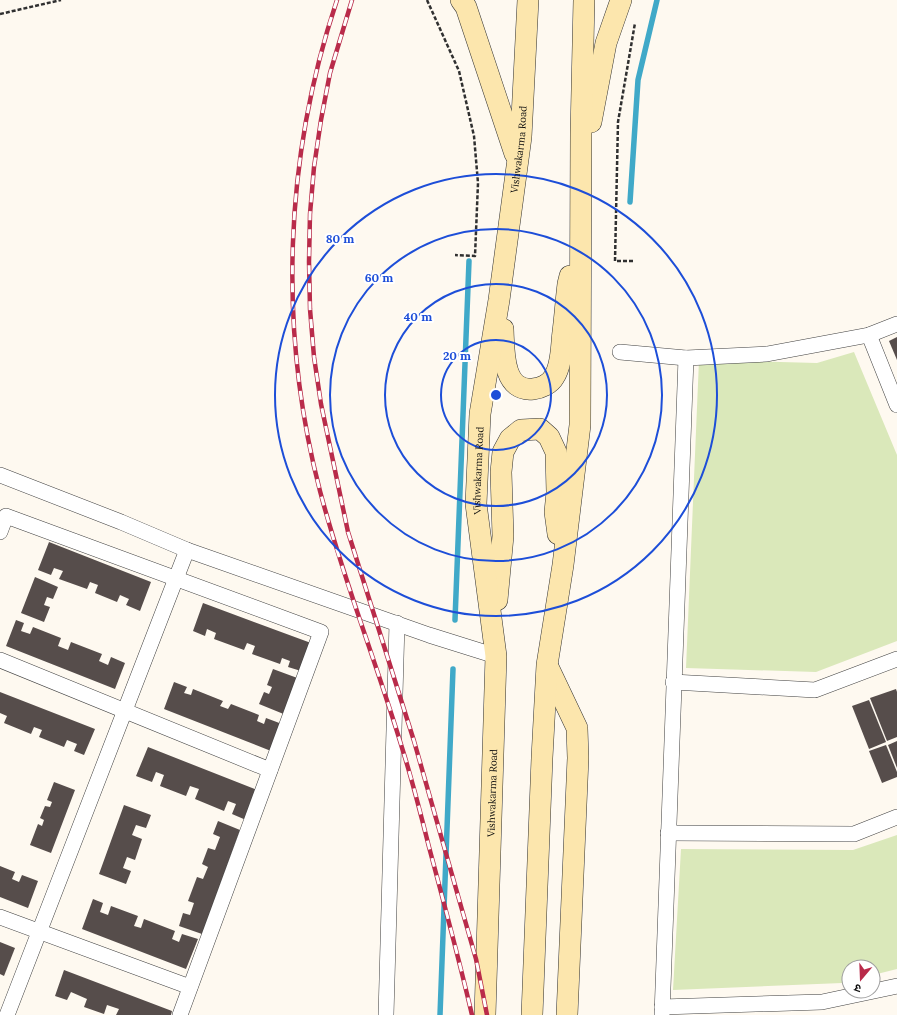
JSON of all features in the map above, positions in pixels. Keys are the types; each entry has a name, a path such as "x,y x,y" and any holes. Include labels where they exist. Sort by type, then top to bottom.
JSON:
{"main road":[{"path":"461,0 466,7 518,162"},
{"name":"Vishwakarma Road","path":"485,1015 496,656 494,630 476,504 480,414 499,300 521,137 528,0"},
{"path":"532,1015 547,665 563,565 580,425 584,0"},
{"path":"582,142 592,120 606,43 621,0"},
{"path":"499,300 503,322 504,357 508,373 516,385 529,390 541,388 554,378 560,360 568,284 581,232"},
{"path":"494,630 503,536 501,472 504,452 510,439 521,430 540,429 549,437 556,452 555,512 563,565"},
{"path":"547,665 577,728 578,758 567,1015"}],"street":[{"path":"620,352 686,358 767,354 869,335 897,324"},
{"path":"869,335 897,405"},
{"path":"686,358 662,1011 822,1002 897,986"},
{"path":"0,475 121,522 187,550 429,635 496,656"},
{"path":"0,532 6,516 321,632 180,1015"},
{"path":"7,1015 187,550"},
{"path":"386,1015 397,623"},
{"path":"673,682 816,690 897,658"},
{"path":"0,660 270,770"},
{"path":"668,833 854,834 897,817"},
{"path":"0,917 190,987"}],"path":[{"path":"0,14 61,0"},
{"path":"427,0 459,71 474,136 478,183 475,256 456,255"},
{"path":"632,261 615,261 618,122 635,23"}],"green space":[{"path":"854,352 897,455 897,641 816,672 686,668 699,360 817,363"},
{"path":"897,835 897,969 881,973 881,959 841,959 841,983 673,990 681,849 853,850"}],"building":[{"path":"897,337 897,360 889,341"},
{"path":"49,542 151,582 140,611 126,605 129,599 120,595 117,602 95,593 98,585 90,582 87,589 59,579 63,571 54,568 51,575 38,570"},
{"path":"35,577 58,587 53,599 47,597 44,605 50,607 44,622 21,613"},
{"path":"203,603 311,643 301,671 288,667 290,661 282,658 280,664 252,654 255,646 247,643 244,650 214,639 216,633 207,629 205,636 193,631"},
{"path":"16,620 24,623 21,631 30,634 33,627 61,638 58,646 68,650 71,642 102,654 99,661 108,665 111,657 125,663 115,689 6,646"},
{"path":"273,669 300,679 286,715 259,704 264,692 269,694 272,687 267,685"},
{"path":"174,682 187,687 184,693 191,695 193,689 223,701 220,706 228,709 231,704 259,715 257,721 264,724 266,718 282,724 271,751 164,709"},
{"path":"896,689 897,737 887,741 870,698"},
{"path":"0,692 95,729 84,755 74,751 77,744 67,740 64,747 39,737 42,730 34,727 31,734 4,723 7,716 0,713"},
{"path":"869,700 886,742 869,749 852,706"},
{"path":"897,741 897,768 888,745"},
{"path":"886,745 897,772 897,777 882,783 869,751"},
{"path":"148,747 257,790 246,820 232,814 236,804 228,801 224,811 195,799 199,789 190,786 186,796 160,786 164,775 156,772 152,782 136,776"},
{"path":"54,782 75,790 51,853 30,845 38,824 42,826 44,820 40,818 45,806 50,807 52,802 47,800"},
{"path":"124,805 151,815 146,828 136,825 132,835 142,839 135,860 127,857 123,868 131,871 126,884 99,874"},
{"path":"218,821 240,830 202,934 179,926 183,913 190,915 194,903 188,901 197,877 203,879 208,867 202,864 208,848 215,850 220,837 213,834"},
{"path":"0,866 15,872 12,879 19,882 22,875 38,881 28,908 0,897"},
{"path":"93,899 103,903 100,912 108,915 111,906 138,916 134,926 141,928 144,919 175,931 172,939 179,942 182,934 198,939 186,969 82,929"},
{"path":"0,942 15,948 4,976 0,974"},
{"path":"64,970 172,1011 171,1015 116,1015 119,1009 107,1005 104,1014 84,1007 87,999 71,992 67,1000 55,996"}],"waterway":[{"path":"630,202 638,80 657,0"},
{"path":"455,620 469,261"},
{"path":"440,1015 453,669"}],"railway":[{"path":"337,0 319,60 306,121 297,182 293,244 293,307 297,369 306,430 320,491 339,557 393,718 410,775 472,1015"},
{"path":"352,0 330,73 314,167 310,214 309,262 310,309 314,357 321,404 348,532 414,741 476,959 487,1015"}]}
